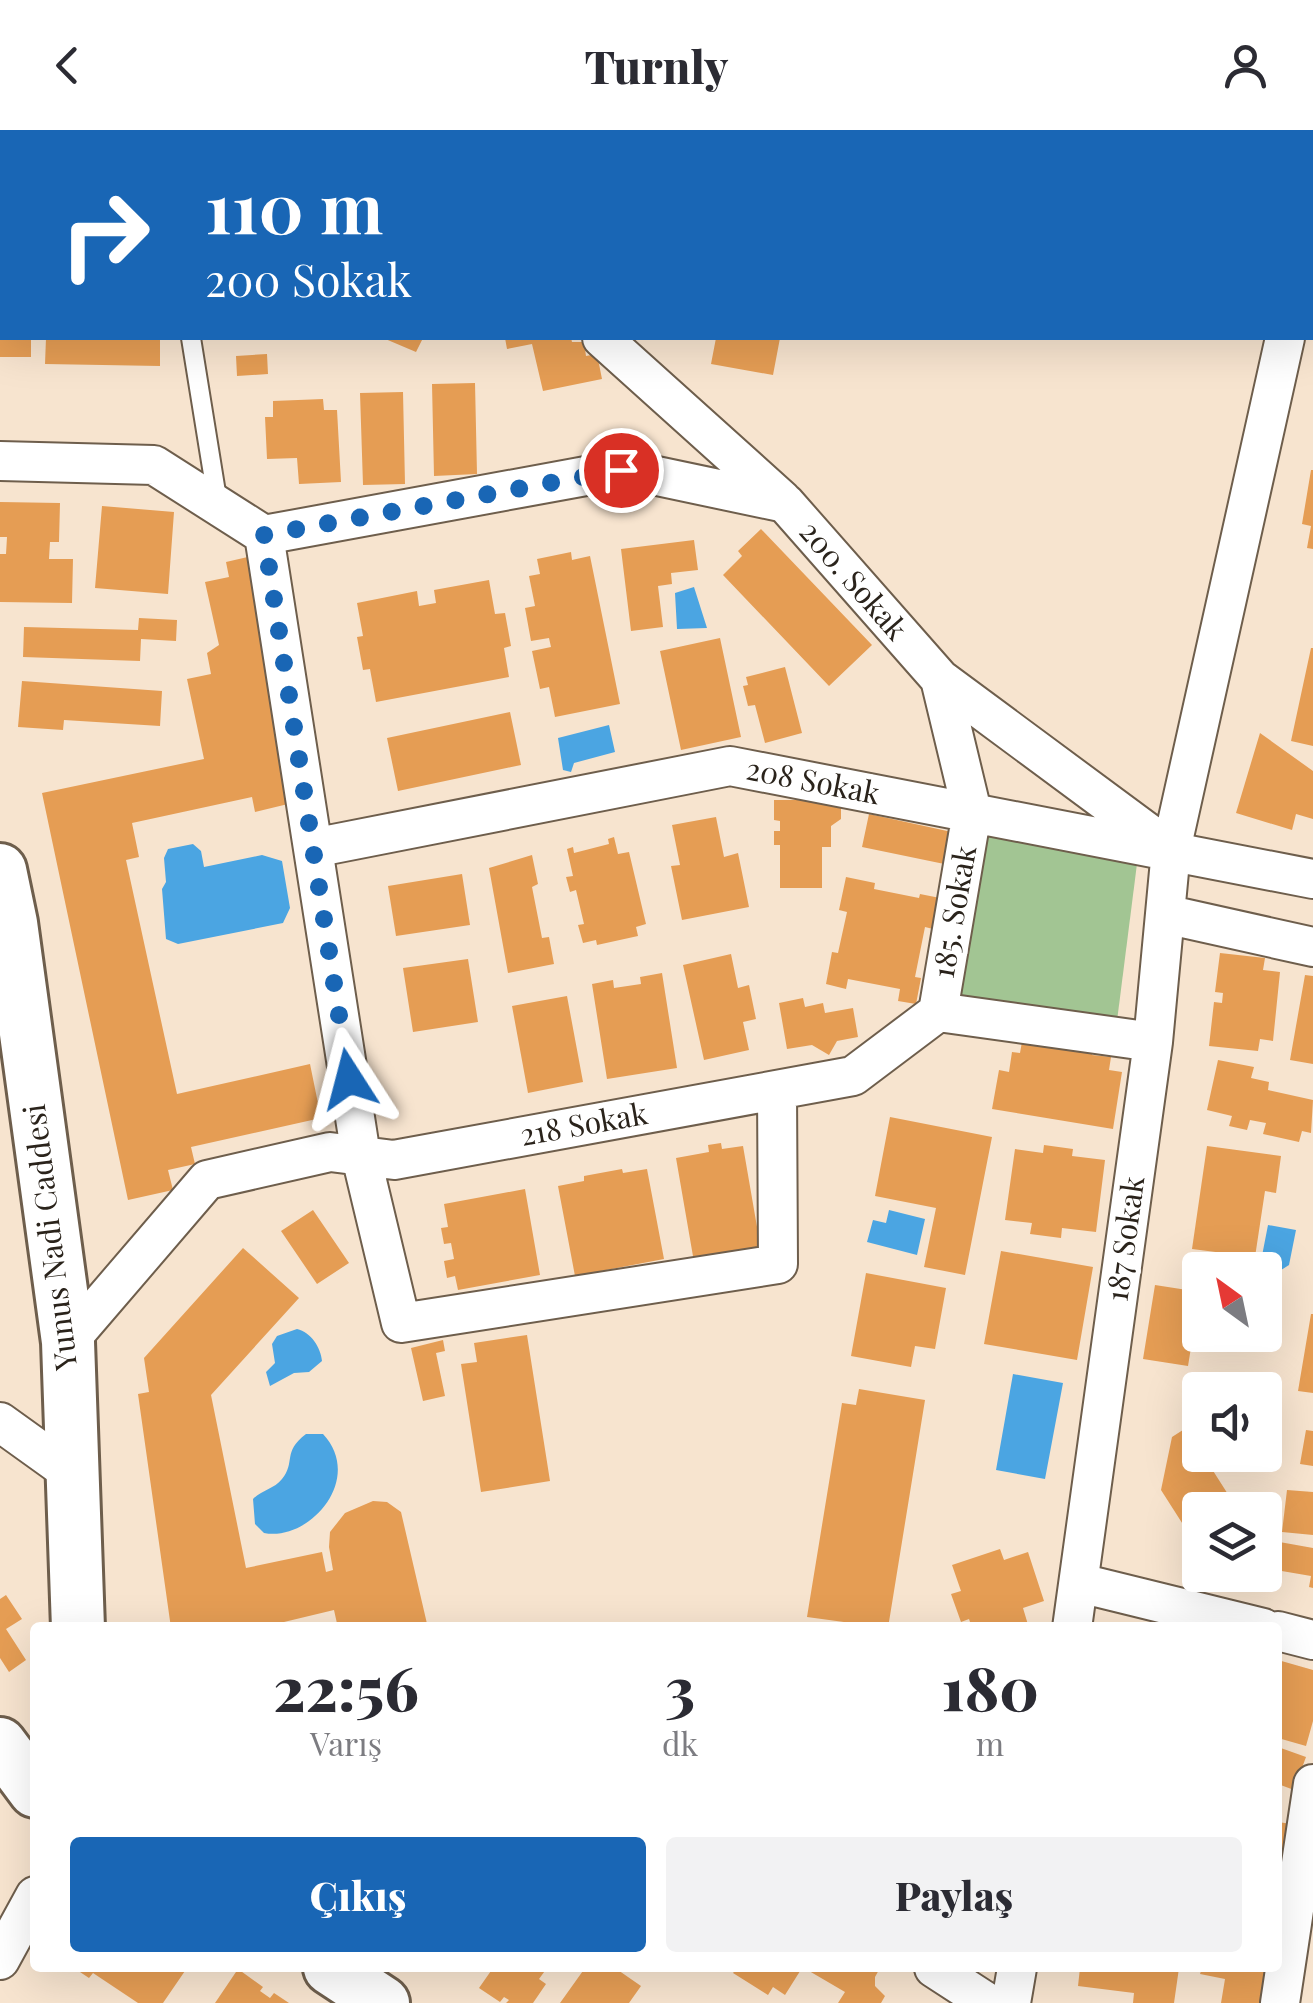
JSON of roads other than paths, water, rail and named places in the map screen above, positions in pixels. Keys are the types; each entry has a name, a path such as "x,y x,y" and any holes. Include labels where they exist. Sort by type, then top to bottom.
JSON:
{"street":[{"path":"604,340 785,503"},
{"name":"187 Sokak","path":"1073,1622 1153,1042 1171,850 1285,340"},
{"path":"0,462 154,465 264,535 361,1156 401,1324 778,1264 777,1090"},
{"name":"200. Sokak","path":"264,535 624,469 785,503 940,679 972,812"},
{"path":"940,679 1171,850"},
{"name":"208 Sokak","path":"313,848 730,766 1313,879"},
{"name":"185. Sokak","path":"938,1012 972,812"},
{"name":"Yunus Nadi Caddesi","path":"0,870 11,923 16,1064 68,1342 71,1473 83,1620"},
{"path":"1165,914 1313,947"},
{"path":"938,1012 1153,1042"},
{"name":"218 Sokak","path":"68,1342 207,1180 330,1152 394,1160 852,1076 938,1012"},
{"path":"0,1422 71,1473"},
{"path":"1080,1583 1239,1622"},
{"path":"1282,1632 1313,1640"},
{"path":"0,1712 30,1722"},
{"path":"0,1744 30,1784"},
{"path":"1280,2003 1313,1784"},
{"path":"0,1960 30,1905"},
{"path":"940,1972 988,2003"},
{"path":"1011,2003 1016,1972"}],"lane":[{"path":"190,340 218,506"}],"water":[{"path":"694,587 707,628 677,629 675,593"},
{"path":"609,725 615,752 574,763 571,772 563,770 558,738"},
{"path":"193,844 201,851 204,867 262,855 282,861 290,908 283,923 178,944 166,939 164,858 168,849"},
{"path":"889,1210 925,1219 917,1255 867,1242 873,1220 886,1223"},
{"path":"1268,1225 1296,1230 1289,1265 1282,1269 1282,1252 1263,1252"},
{"path":"297,1329 314,1341 322,1361 309,1372 294,1373 270,1386 266,1372 275,1363 272,1344 277,1336"},
{"path":"1013,1374 1063,1383 1045,1479 996,1470"},
{"path":"306,1434 323,1434 334,1452 338,1470 335,1487 326,1504 298,1528 264,1533 255,1524 253,1499 282,1479 294,1446"}]}
